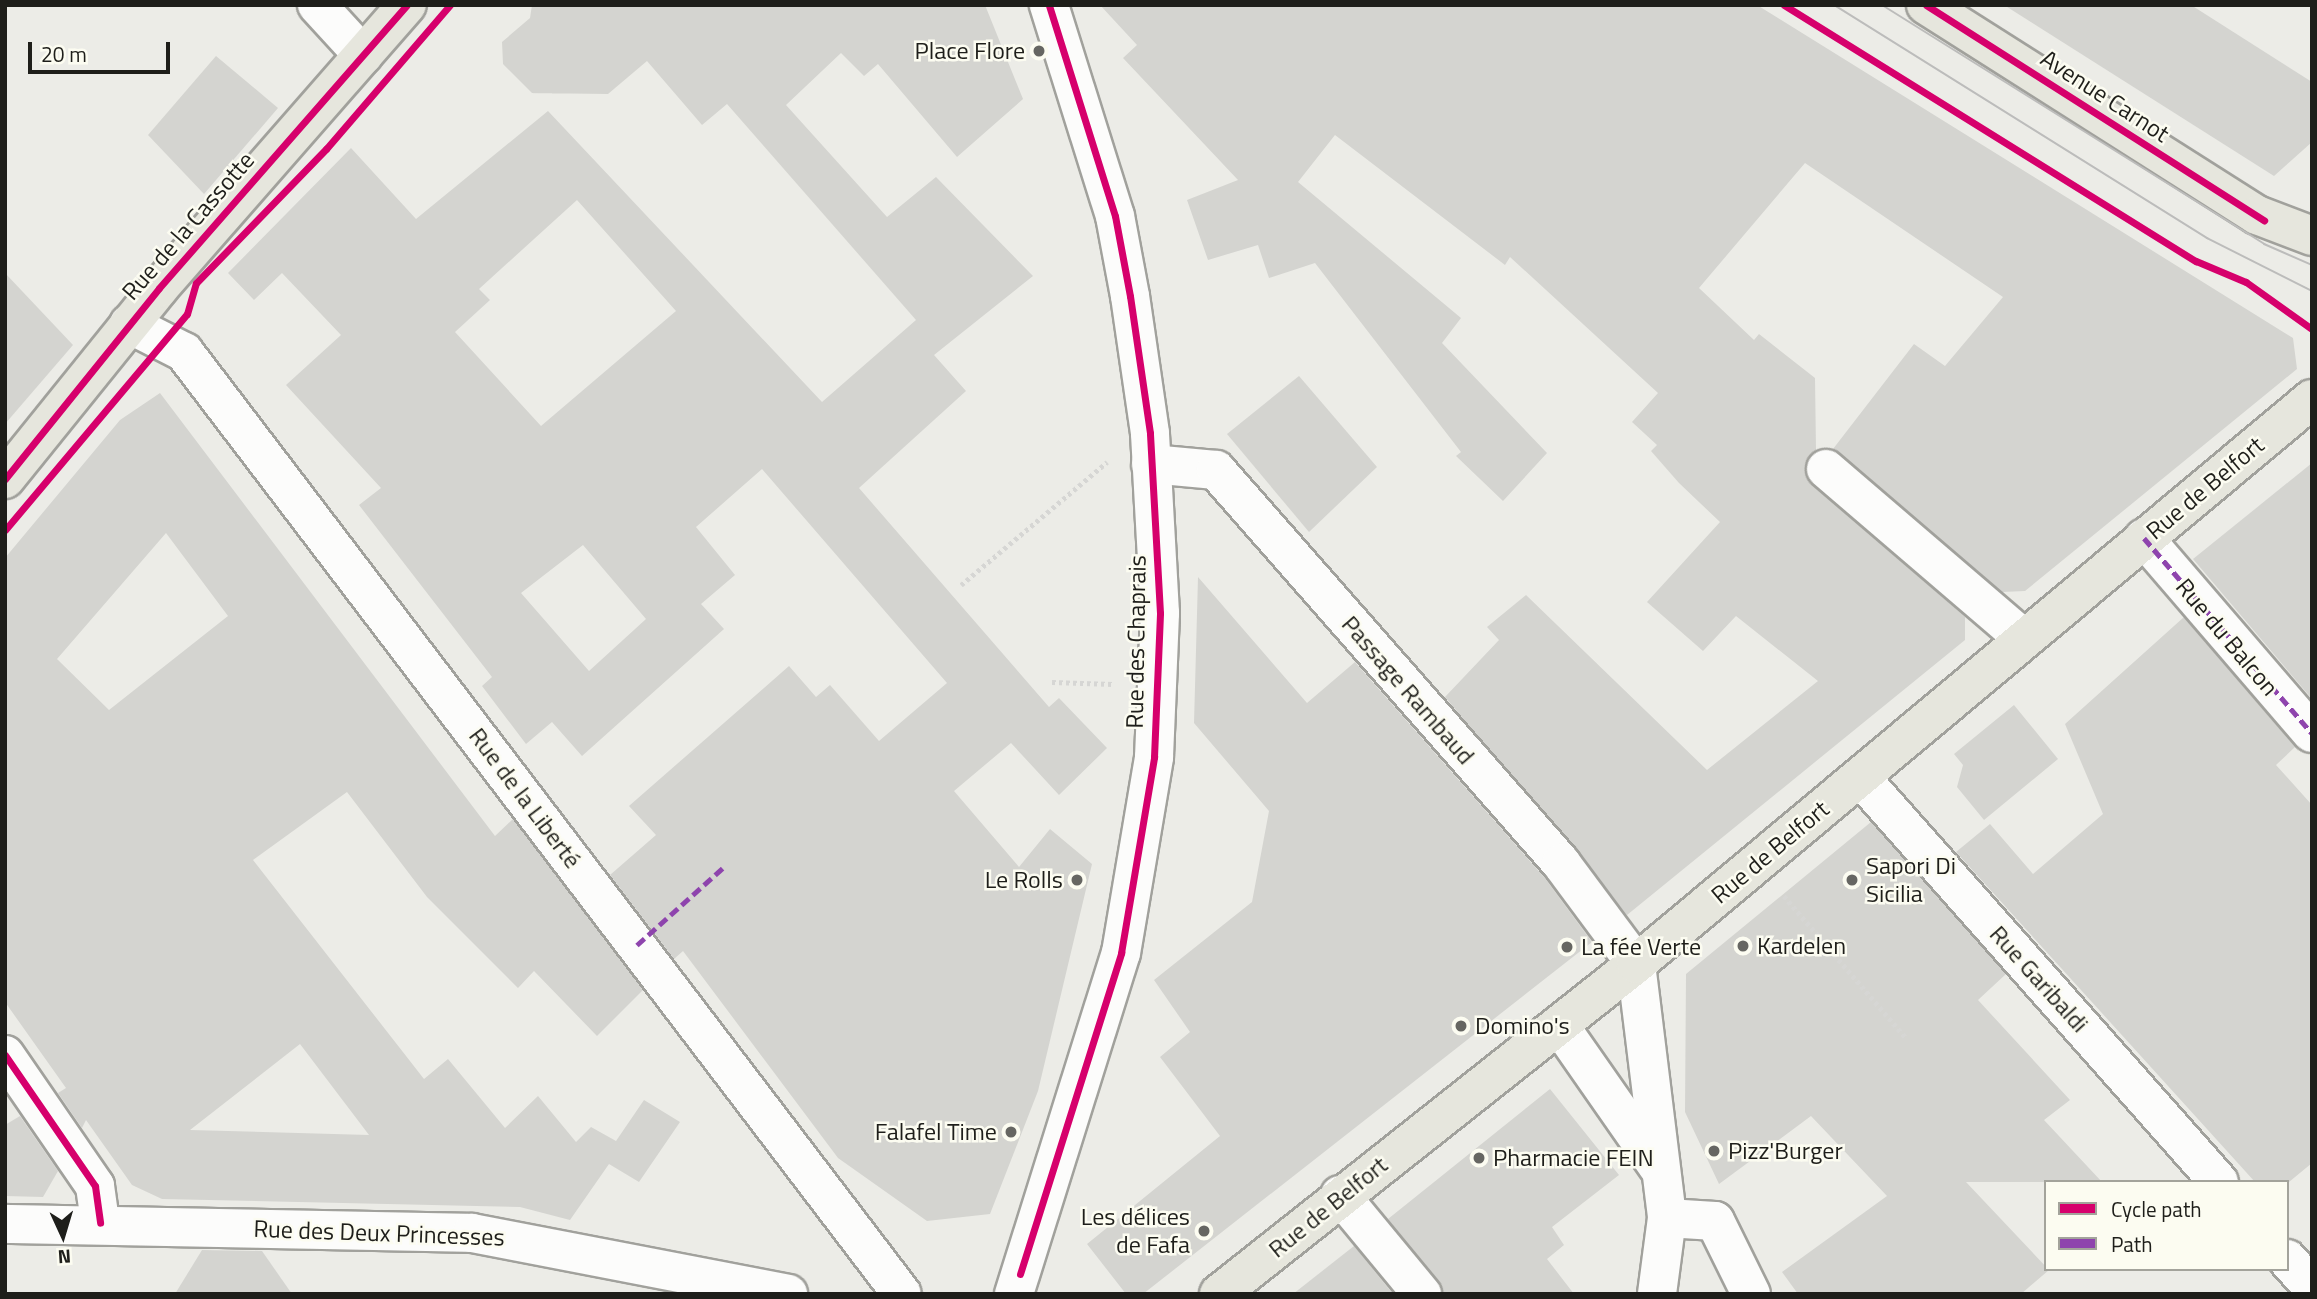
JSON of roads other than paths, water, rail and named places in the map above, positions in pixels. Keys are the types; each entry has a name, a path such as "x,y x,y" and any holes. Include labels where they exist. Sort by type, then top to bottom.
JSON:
{"main road":[{"name":"Rue de la Cassotte","path":"5,479 129,324 407,5"},
{"name":"Avenue Carnot","path":"1926,5 2256,215 2312,236"},
{"name":"Rue de Belfort","path":"1220,1294 1340,1195 1636,964 2312,399"}],"street":[{"path":"317,5 363,55"},
{"name":"Rue des Chaprais","path":"1023,1287 1099,1037 1141,848 1154,757 1160,613 1151,464 1115,216 1049,5"},
{"name":"Rue de la Liberté","path":"129,324 184,352 902,1294"},
{"name":"Passage Rambaud","path":"1151,464 1216,470 1561,863 1636,964"},
{"path":"1826,469 2023,638"},
{"name":"Rue du Balcon","path":"2144,538 2312,733"},
{"name":"Rue Garibaldi","path":"1860,777 2217,1180"},
{"path":"1636,964 1667,1218 1657,1294"},
{"path":"1559,1025 1661,1172"},
{"path":"5,1055 95,1186 100,1223"},
{"path":"1340,1195 1422,1294"},
{"path":"1667,1218 1715,1221 1751,1294"},
{"name":"Rue des Deux Princesses","path":"5,1224 100,1223 472,1233 788,1294"},
{"path":"2289,1261 2312,1287"},
{"path":"988,1294 1023,1287"}],"tram line":[{"path":"1834,5 2207,238 2312,291"},
{"path":"1882,5 2264,244 2312,265"}],"place":[{"name":"Place Flore","path":"1039,51"},
{"name":"Le Rolls","path":"1077,880"},
{"name":"Sapori Di Sicilia","path":"1852,880"},
{"name":"Kardelen","path":"1743,946"},
{"name":"La fée Verte","path":"1567,947"},
{"name":"Domino's","path":"1461,1026"},
{"name":"Falafel Time","path":"1011,1132"},
{"name":"Pizz'Burger","path":"1714,1151"},
{"name":"Pharmacie FEIN","path":"1479,1158"},
{"name":"Les délices de Fafa","path":"1204,1231"}]}
